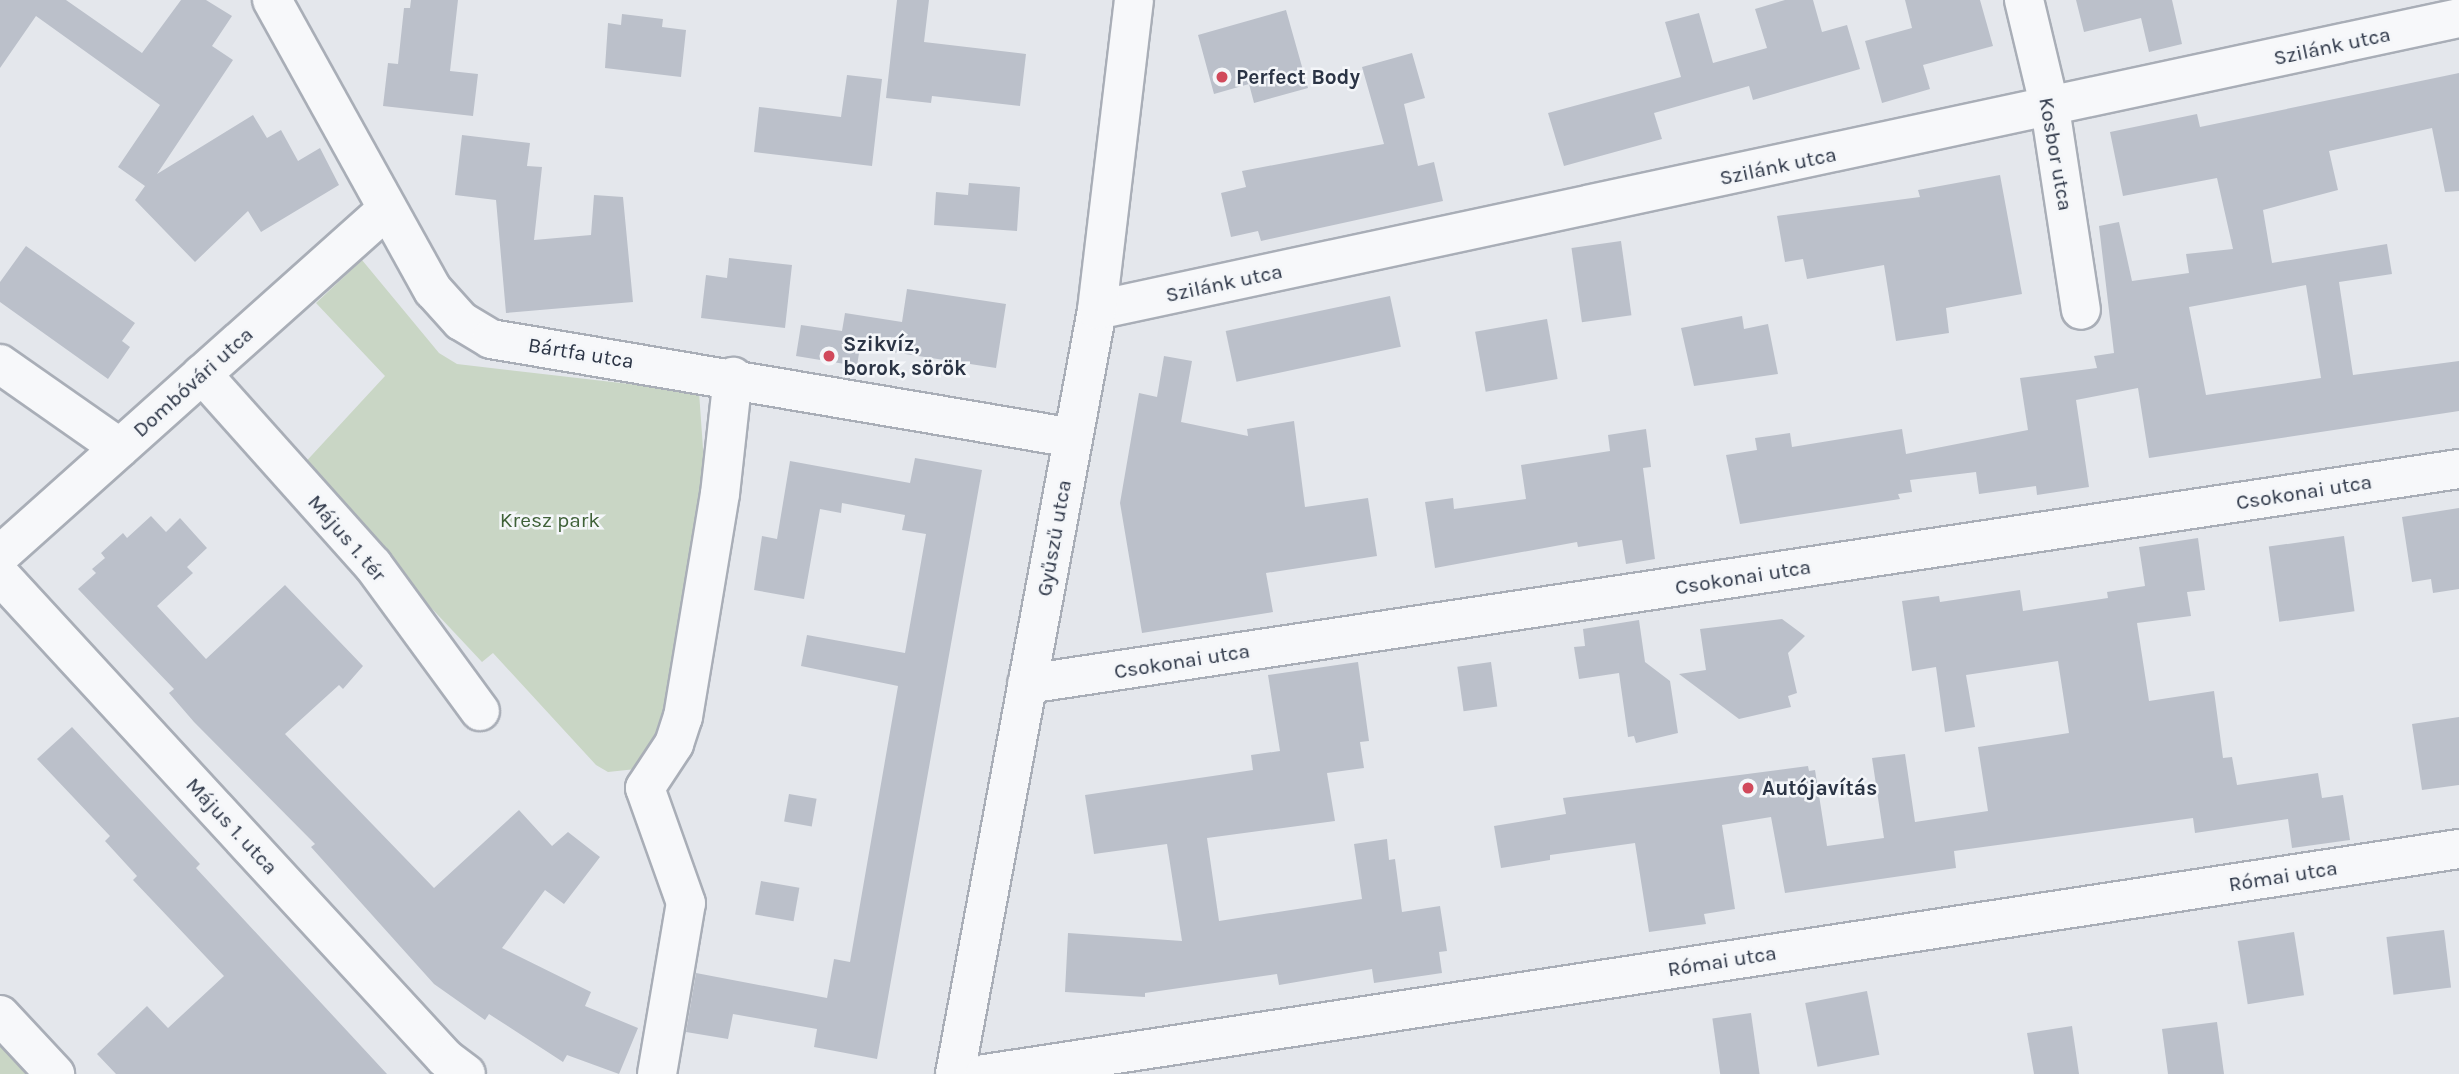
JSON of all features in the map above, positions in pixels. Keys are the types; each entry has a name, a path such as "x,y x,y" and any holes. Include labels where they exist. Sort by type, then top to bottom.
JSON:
{"street":[{"name":"Bártfa utca","path":"272,0 433,290 461,321 491,339 733,377 1073,438"},
{"name":"Gyűszű utca","path":"955,1074 1097,310 1135,0"},
{"name":"Kosbor utca","path":"2024,0 2050,108 2081,310"},
{"name":"Szilánk utca","path":"1097,310 2050,108 2459,18"},
{"name":"Dombóvári utca","path":"0,555 387,210"},
{"path":"0,364 120,448"},
{"name":"Május 1. tér","path":"202,374 373,565 480,711"},
{"path":"657,1074 687,903 645,788 674,744 683,717 720,494 733,377"},
{"name":"Csokonai utca","path":"1027,684 2459,469"},
{"name":"Május 1. utca","path":"0,575 445,1058 466,1074"},
{"name":"Római utca","path":"985,1074 2459,849"},
{"path":"0,1015 55,1074"}],"green space":[{"name":"Kresz park","path":"362,260 439,353 457,364 699,392 706,491 666,719 636,769 608,772 596,765 493,653 482,662 300,468 385,376 316,303"},
{"path":"0,1036 36,1074 0,1074"}],"building":[{"path":"0,0 66,0 142,53 181,0 206,0 232,16 212,46 233,60 157,174 253,115 267,138 281,130 298,161 320,148 339,185 261,232 248,211 195,262 135,200 145,186 118,167 160,105 36,16 0,68"},
{"path":"411,0 458,0 450,71 478,74 473,116 383,106 388,63 398,64 404,8 410,8"},
{"path":"897,0 929,0 924,42 1026,54 1020,106 932,96 931,103 886,98"},
{"path":"1785,0 1813,0 1822,32 1847,25 1860,69 1753,100 1749,86 1654,113 1662,139 1564,166 1548,113 1681,77 1665,22 1699,13 1713,63 1767,48 1755,9"},
{"path":"1905,0 1980,0 1993,46 1923,65 1930,89 1882,103 1865,41 1912,28"},
{"path":"2076,0 2172,0 2182,44 2149,52 2141,18 2084,32"},
{"path":"1286,10 1308,88 1254,103 1249,84 1214,94 1198,35"},
{"path":"622,14 663,19 662,27 686,30 681,77 605,68 608,23 621,25"},
{"path":"1412,53 1425,98 1404,104 1418,166 1434,162 1443,201 1261,241 1258,231 1231,237 1221,193 1246,187 1242,171 1384,144 1362,67"},
{"path":"2459,73 2459,191 2445,192 2432,128 2329,151 2338,190 2263,210 2272,263 2387,244 2392,274 2339,282 2353,375 2459,361 2459,411 2149,458 2138,388 2076,400 2089,487 2037,495 2036,486 1979,494 1976,472 1910,480 1912,492 1898,494 1900,499 1740,524 1726,455 1757,450 1755,438 1790,433 1792,447 1902,429 1906,454 2028,430 2020,378 2097,368 2094,356 2114,353 2099,226 2119,222 2132,281 2189,273 2186,254 2233,249 2217,178 2123,196 2110,132 2197,114 2200,127","holes":["2306,285 2321,378 2206,395 2189,307"]},
{"path":"847,75 882,79 872,166 754,152 759,107 841,117"},
{"path":"462,135 530,143 527,166 542,167 534,240 591,235 594,195 623,197 633,302 506,313 496,200 455,195"},
{"path":"2000,175 2022,294 1946,308 1949,333 1896,341 1884,265 1807,279 1803,259 1785,262 1777,216 1920,197 1918,190"},
{"path":"969,183 1020,187 1017,231 934,225 936,192 968,195"},
{"path":"1621,241 1631,315 1582,322 1571,248"},
{"path":"26,246 135,323 122,341 130,347 108,379 0,302 0,282"},
{"path":"729,258 792,265 785,328 701,318 706,275 727,278"},
{"path":"907,289 1006,304 996,368 860,347 857,366 796,356 801,325 842,331 845,313 902,322"},
{"path":"1390,296 1401,347 1236,382 1226,331"},
{"path":"1742,316 1744,329 1768,324 1778,374 1694,386 1681,328"},
{"path":"1547,319 1558,379 1486,392 1475,332"},
{"path":"1164,356 1192,361 1181,422 1248,436 1247,429 1294,421 1305,507 1368,498 1377,556 1266,573 1273,612 1142,633 1120,503 1139,393 1157,397"},
{"path":"1646,429 1651,467 1643,468 1655,559 1626,564 1622,540 1578,547 1577,542 1435,568 1425,502 1453,498 1454,509 1526,499 1521,465 1610,451 1608,435"},
{"path":"915,458 982,470 877,1059 814,1047 817,1029 733,1014 728,1039 686,1032 696,973 827,998 834,959 850,962 898,686 801,666 807,635 905,653 926,534 902,530 905,515 842,503 841,513 820,509 804,599 754,590 762,536 777,539 790,461 910,483"},
{"path":"2459,508 2459,589 2433,593 2431,579 2412,582 2402,517"},
{"path":"151,516 166,532 180,518 207,548 187,567 193,573 157,606 206,659 285,585 363,666 343,689 339,685 285,734 434,888 519,810 552,846 568,832 600,857 564,904 545,890 502,948 591,992 585,1006 638,1028 619,1074 567,1055 563,1062 489,1014 485,1020 434,984 311,847 315,844 194,722 169,693 174,689 78,589 96,573 92,569 105,558 101,553 123,533 127,538"},
{"path":"2344,536 2355,611 2279,622 2269,547"},
{"path":"2198,538 2205,590 2187,592 2191,616 2137,623 2149,701 2214,691 2223,758 2232,757 2237,785 2318,773 2322,798 2343,795 2350,840 2292,848 2288,819 2195,833 2193,818 1954,851 1956,868 1785,893 1771,817 1722,825 1735,909 1704,914 1706,924 1649,932 1635,843 1550,855 1550,860 1501,868 1494,826 1566,814 1563,798 1808,766 1809,771 1815,770 1827,846 1884,838 1872,758 1905,754 1915,822 1988,811 1978,747 2069,733 2058,661 1966,675 1975,727 1945,732 1936,667 1912,671 1902,601 1939,596 1940,602 2020,590 2023,611 2108,598 2107,592 2145,586 2139,547"},
{"path":"1782,619 1805,636 1788,653 1797,693 1788,696 1791,707 1739,719 1679,674 1706,670 1700,629"},
{"path":"1639,620 1645,662 1670,681 1678,733 1636,743 1634,736 1628,737 1619,673 1579,679 1574,647 1585,646 1583,629"},
{"path":"1358,662 1369,741 1360,742 1364,768 1327,773 1335,821 1207,838 1219,921 1362,899 1354,844 1387,839 1389,860 1395,859 1402,912 1440,906 1447,951 1439,952 1442,973 1374,983 1372,969 1279,985 1277,974 1145,993 1145,997 1065,992 1068,933 1182,941 1167,844 1094,854 1085,795 1253,770 1251,755 1280,751 1268,675"},
{"path":"1491,662 1497,707 1464,711 1457,667"},
{"path":"2459,717 2459,785 2422,790 2412,724"},
{"path":"72,727 200,864 196,868 387,1074 116,1074 97,1054 147,1006 168,1028 224,976 133,880 137,876 105,841 110,836 37,759"},
{"path":"789,794 817,799 812,826 784,822"},
{"path":"761,881 799,888 794,921 755,914"},
{"path":"2444,930 2451,988 2394,995 2386,937"},
{"path":"2294,932 2304,995 2248,1004 2238,941"},
{"path":"1867,991 1879,1055 1818,1067 1805,1003"},
{"path":"1751,1013 1760,1074 1720,1074 1712,1018"},
{"path":"2217,1022 2224,1074 2168,1074 2162,1029"},
{"path":"2072,1026 2079,1074 2034,1074 2027,1033"}],"place":[{"name":"Perfect Body","path":"1222,77"},
{"name":"Szikvíz, borok, sörök","path":"829,356"},
{"name":"Autójavítás","path":"1748,788"}]}
